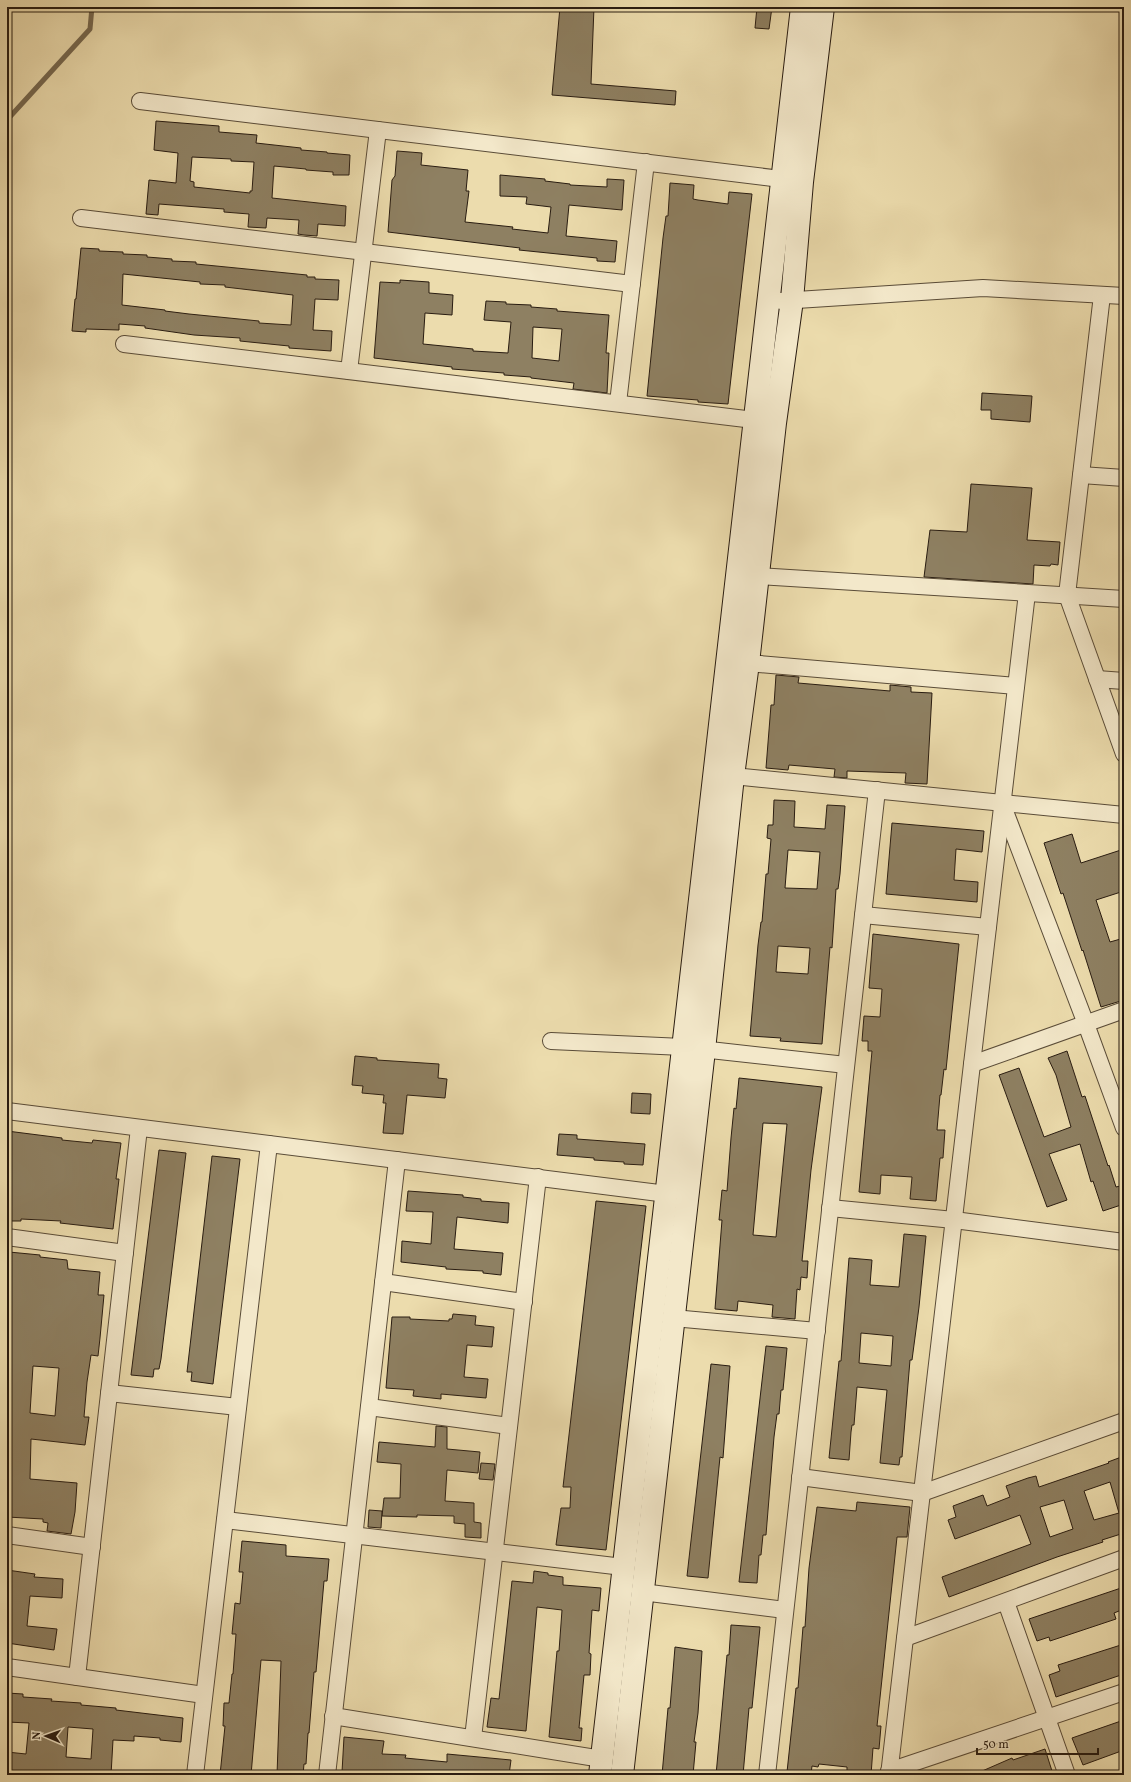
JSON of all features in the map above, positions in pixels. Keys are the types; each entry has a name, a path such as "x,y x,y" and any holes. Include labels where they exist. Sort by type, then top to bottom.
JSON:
{"street":[{"path":"333,1716 473,1738 601,1767 767,301 802,7"},
{"path":"622,1775 704,1050 733,776 748,663 775,423 792,300 802,182 823,7"},
{"path":"140,101 781,179"},
{"path":"349,371 378,130"},
{"path":"618,403 646,162"},
{"path":"81,218 632,284"},
{"path":"767,301 983,288 1124,296"},
{"path":"1102,295 1067,595 1124,754"},
{"path":"124,344 754,420"},
{"path":"1081,475 1124,478"},
{"path":"758,576 1124,599"},
{"path":"1027,593 889,1773 1124,1692"},
{"path":"748,663 1016,686"},
{"path":"1097,679 1124,681"},
{"path":"733,776 1124,815"},
{"path":"767,1775 877,790"},
{"path":"1002,802 1124,1128"},
{"path":"863,915 988,927"},
{"path":"972,1064 1124,1010"},
{"path":"551,1040 683,1047 846,1064"},
{"path":"7,1111 667,1194"},
{"path":"77,1678 140,1128"},
{"path":"194,1775 269,1144"},
{"path":"327,1775 397,1160"},
{"path":"473,1738 538,1177"},
{"path":"830,1208 954,1220 1124,1242"},
{"path":"7,1237 125,1253"},
{"path":"383,1282 524,1302"},
{"path":"673,1318 816,1331"},
{"path":"109,1393 238,1407"},
{"path":"369,1407 509,1426"},
{"path":"800,1477 922,1493 1124,1421"},
{"path":"225,1520 623,1567"},
{"path":"7,1535 92,1547"},
{"path":"905,1638 1124,1558"},
{"path":"642,1592 785,1610"},
{"path":"1006,1602 1067,1775"},
{"path":"7,1667 204,1695"}],"building":[{"path":"560,7 594,7 591,84 676,91 675,105 552,95"},
{"path":"757,7 772,7 769,29 755,28"},
{"path":"156,121 219,126 219,132 257,135 256,143 301,148 301,150 350,155 349,175 333,175 333,172 274,166 272,198 346,206 345,226 318,224 317,236 298,234 299,220 267,218 266,228 248,227 249,214 224,212 224,209 159,204 158,215 146,214 149,180 176,183 178,153 154,150","holes":["192,157 231,159 231,161 254,162 252,191 250,191 250,193 194,187 194,182 190,181"]},
{"path":"397,151 422,153 421,165 468,170 466,191 469,191 465,222 513,227 512,229 548,233 551,207 526,204 527,197 500,196 500,175 545,179 545,181 570,185 607,187 607,179 624,180 622,210 569,205 566,236 617,241 615,262 597,261 597,258 519,250 520,248 388,232 392,180 395,176"},
{"path":"670,183 694,185 693,199 698,200 728,204 729,192 752,194 728,404 647,396 663,238 666,216 668,216"},
{"path":"81,248 99,249 99,251 123,252 123,254 147,255 147,257 172,259 172,261 196,262 196,264 307,275 307,277 315,277 315,279 339,280 338,300 315,299 313,330 332,331 331,351 289,348 289,346 240,341 240,338 194,335 145,328 145,326 119,324 119,330 86,329 86,332 72,331","holes":["123,274 200,282 200,284 225,285 225,287 293,295 291,325 259,323 259,321 122,305"]},
{"path":"400,280 429,282 429,293 453,295 452,315 425,313 423,344 473,349 473,351 508,353 511,322 484,320 486,301 506,302 506,304 531,305 531,307 557,309 557,311 609,315 606,353 609,353 607,393 573,389 574,383 504,375 504,373 452,369 452,367 374,358 380,282 400,283","holes":["533,327 562,329 559,361 532,358"]},
{"path":"982,393 1032,396 1030,422 991,419 991,410 981,410"},
{"path":"971,484 1032,488 1027,540 1060,542 1058,565 1034,565 1033,584 924,577 930,530 967,532"},
{"path":"776,675 799,677 798,683 890,691 890,685 911,687 911,692 932,693 927,784 905,783 906,773 847,771 847,778 834,777 835,769 789,765 788,770 766,768 771,705 774,705"},
{"path":"774,800 795,801 794,827 825,829 827,805 845,806 840,874 838,889 836,889 832,948 830,947 822,1044 780,1041 781,1038 750,1036 758,945 762,922 766,874 768,874 771,839 767,838 768,825 773,825","holes":["788,850 820,852 817,889 785,888","778,946 810,948 808,974 776,972"]},
{"path":"892,823 984,831 982,852 956,849 954,880 978,882 977,902 886,894"},
{"path":"1072,834 1081,863 1124,849 1124,891 1096,900 1110,942 1124,938 1124,1000 1101,1007 1083,950 1082,951 1063,893 1061,894 1044,843"},
{"path":"873,934 959,944 946,1070 944,1069 940,1095 937,1130 945,1130 943,1158 940,1158 936,1201 910,1199 912,1177 881,1175 880,1194 859,1192 872,1051 868,1051 868,1041 862,1041 864,1016 880,1017 882,989 869,988"},
{"path":"1067,1051 1082,1097 1085,1096 1116,1187 1124,1185 1124,1204 1103,1211 1093,1181 1091,1182 1080,1144 1049,1154 1067,1200 1047,1207 999,1075 1019,1068 1044,1137 1071,1127 1056,1075 1048,1058"},
{"path":"355,1056 377,1058 377,1060 439,1064 438,1078 447,1079 445,1098 407,1095 403,1134 383,1133 386,1103 383,1103 384,1095 362,1093 363,1086 352,1085"},
{"path":"739,1078 822,1087 811,1170 802,1261 808,1261 807,1278 801,1277 800,1290 797,1289 795,1319 772,1317 773,1305 738,1301 737,1311 715,1309 722,1220 719,1220 722,1190 727,1191 734,1108 736,1109","holes":["763,1123 787,1124 776,1237 753,1235"]},
{"path":"632,1093 651,1094 650,1114 631,1113"},
{"path":"7,1131 62,1138 62,1140 92,1143 93,1140 121,1143 116,1179 119,1179 113,1229 60,1223 61,1221 21,1219 21,1221 8,1221"},
{"path":"559,1134 577,1135 577,1139 645,1144 643,1165 594,1160 594,1158 557,1155"},
{"path":"159,1150 186,1153 161,1359 159,1369 154,1369 153,1377 131,1375"},
{"path":"212,1156 240,1159 213,1384 191,1381 192,1372 187,1372"},
{"path":"408,1191 463,1195 463,1197 481,1199 481,1201 509,1203 508,1223 457,1217 454,1249 503,1253 501,1275 483,1273 483,1271 446,1269 446,1267 401,1262 402,1241 431,1244 433,1212 406,1211"},
{"path":"596,1201 646,1206 606,1550 556,1545 561,1508 570,1508 571,1487 563,1487"},
{"path":"904,1234 926,1236 919,1307 912,1360 910,1360 902,1457 900,1457 899,1465 880,1463 887,1390 857,1387 849,1460 829,1458 839,1361 841,1361 849,1258 872,1260 870,1285 899,1287","holes":["861,1333 893,1336 891,1366 859,1363"]},
{"path":"9,1252 40,1255 40,1257 67,1260 68,1269 100,1272 98,1295 104,1295 98,1356 91,1355 87,1382 84,1417 89,1417 85,1445 31,1439 30,1479 77,1483 75,1512 71,1534 47,1531 48,1523 43,1522 43,1519 7,1517 7,1353 9,1354 10,1315 7,1315","holes":["33,1366 59,1368 55,1416 30,1413"]},
{"path":"453,1314 476,1316 475,1325 494,1327 492,1347 467,1345 464,1377 488,1379 486,1398 441,1394 441,1399 413,1396 414,1390 386,1388 392,1317 410,1317 410,1319 449,1321 449,1319 452,1319"},
{"path":"766,1346 787,1348 783,1390 781,1390 779,1414 777,1414 766,1535 763,1535 761,1555 759,1555 757,1583 739,1582"},
{"path":"711,1364 730,1366 723,1458 720,1457 708,1578 687,1576"},
{"path":"436,1426 447,1427 447,1449 480,1452 478,1473 447,1470 445,1501 474,1503 474,1522 481,1523 481,1538 465,1537 465,1524 454,1523 454,1516 382,1516 384,1498 400,1498 401,1464 377,1462 379,1442 435,1447"},
{"path":"1124,1456 1124,1518 1121,1518 1124,1533 1102,1540 1103,1542 1057,1557 949,1597 942,1577 1031,1544 1020,1515 955,1539 948,1520 956,1517 953,1506 983,1495 987,1506 1010,1497 1006,1486 1028,1478 1036,1476 1039,1487 1109,1463 1108,1462","holes":["1110,1482 1119,1513 1094,1520 1084,1491","1064,1500 1073,1529 1050,1537 1040,1507"]},
{"path":"481,1463 495,1464 493,1480 479,1479"},
{"path":"857,1502 910,1507 907,1537 897,1537 877,1726 881,1726 879,1749 873,1748 871,1775 847,1775 847,1767 819,1764 818,1767 812,1766 811,1774 787,1772 796,1688 798,1688 803,1627 805,1627 809,1568 817,1507 856,1511"},
{"path":"369,1510 382,1511 381,1528 368,1527"},
{"path":"242,1541 286,1545 286,1556 329,1559 327,1581 324,1581 316,1672 314,1672 306,1764 304,1764 303,1775 277,1775 281,1661 261,1660 251,1775 220,1775 225,1726 223,1726 224,1703 229,1703 233,1674 236,1634 232,1634 235,1603 240,1604 243,1572 239,1572"},
{"path":"7,1570 35,1574 34,1577 63,1579 62,1598 30,1596 27,1626 57,1629 54,1650 7,1643 10,1619 7,1619"},
{"path":"534,1571 563,1577 563,1585 601,1588 599,1611 592,1610 589,1653 591,1654 590,1675 584,1675 579,1728 582,1728 581,1741 549,1737 562,1610 537,1607 526,1731 487,1727 491,1698 499,1699 512,1581 533,1583"},
{"path":"1124,1587 1124,1609 1114,1613 1116,1619 1050,1641 1049,1637 1037,1641 1029,1619"},
{"path":"731,1625 760,1627 752,1708 749,1708 743,1775 716,1775 727,1655 729,1655"},
{"path":"1124,1644 1124,1674 1056,1697 1049,1675 1060,1671 1058,1665"},
{"path":"675,1647 702,1651 698,1713 694,1742 696,1742 693,1775 662,1775"},
{"path":"7,1693 23,1694 23,1697 52,1699 51,1701 81,1703 81,1705 116,1708 116,1710 183,1718 181,1742 160,1740 160,1738 134,1736 134,1741 113,1740 111,1775 7,1775 7,1752 26,1754 29,1723 7,1722","holes":["68,1727 93,1729 91,1759 66,1757"]},
{"path":"1121,1721 1124,1729 1124,1750 1083,1765 1072,1738"},
{"path":"344,1737 384,1741 382,1754 406,1755 405,1758 447,1762 447,1754 511,1760 509,1775 387,1775 342,1772"},
{"path":"1045,1749 1052,1771 1039,1775 973,1775 1012,1758 1013,1760"}],"waterway":[{"path":"7,120 90,29 92,7"}]}
